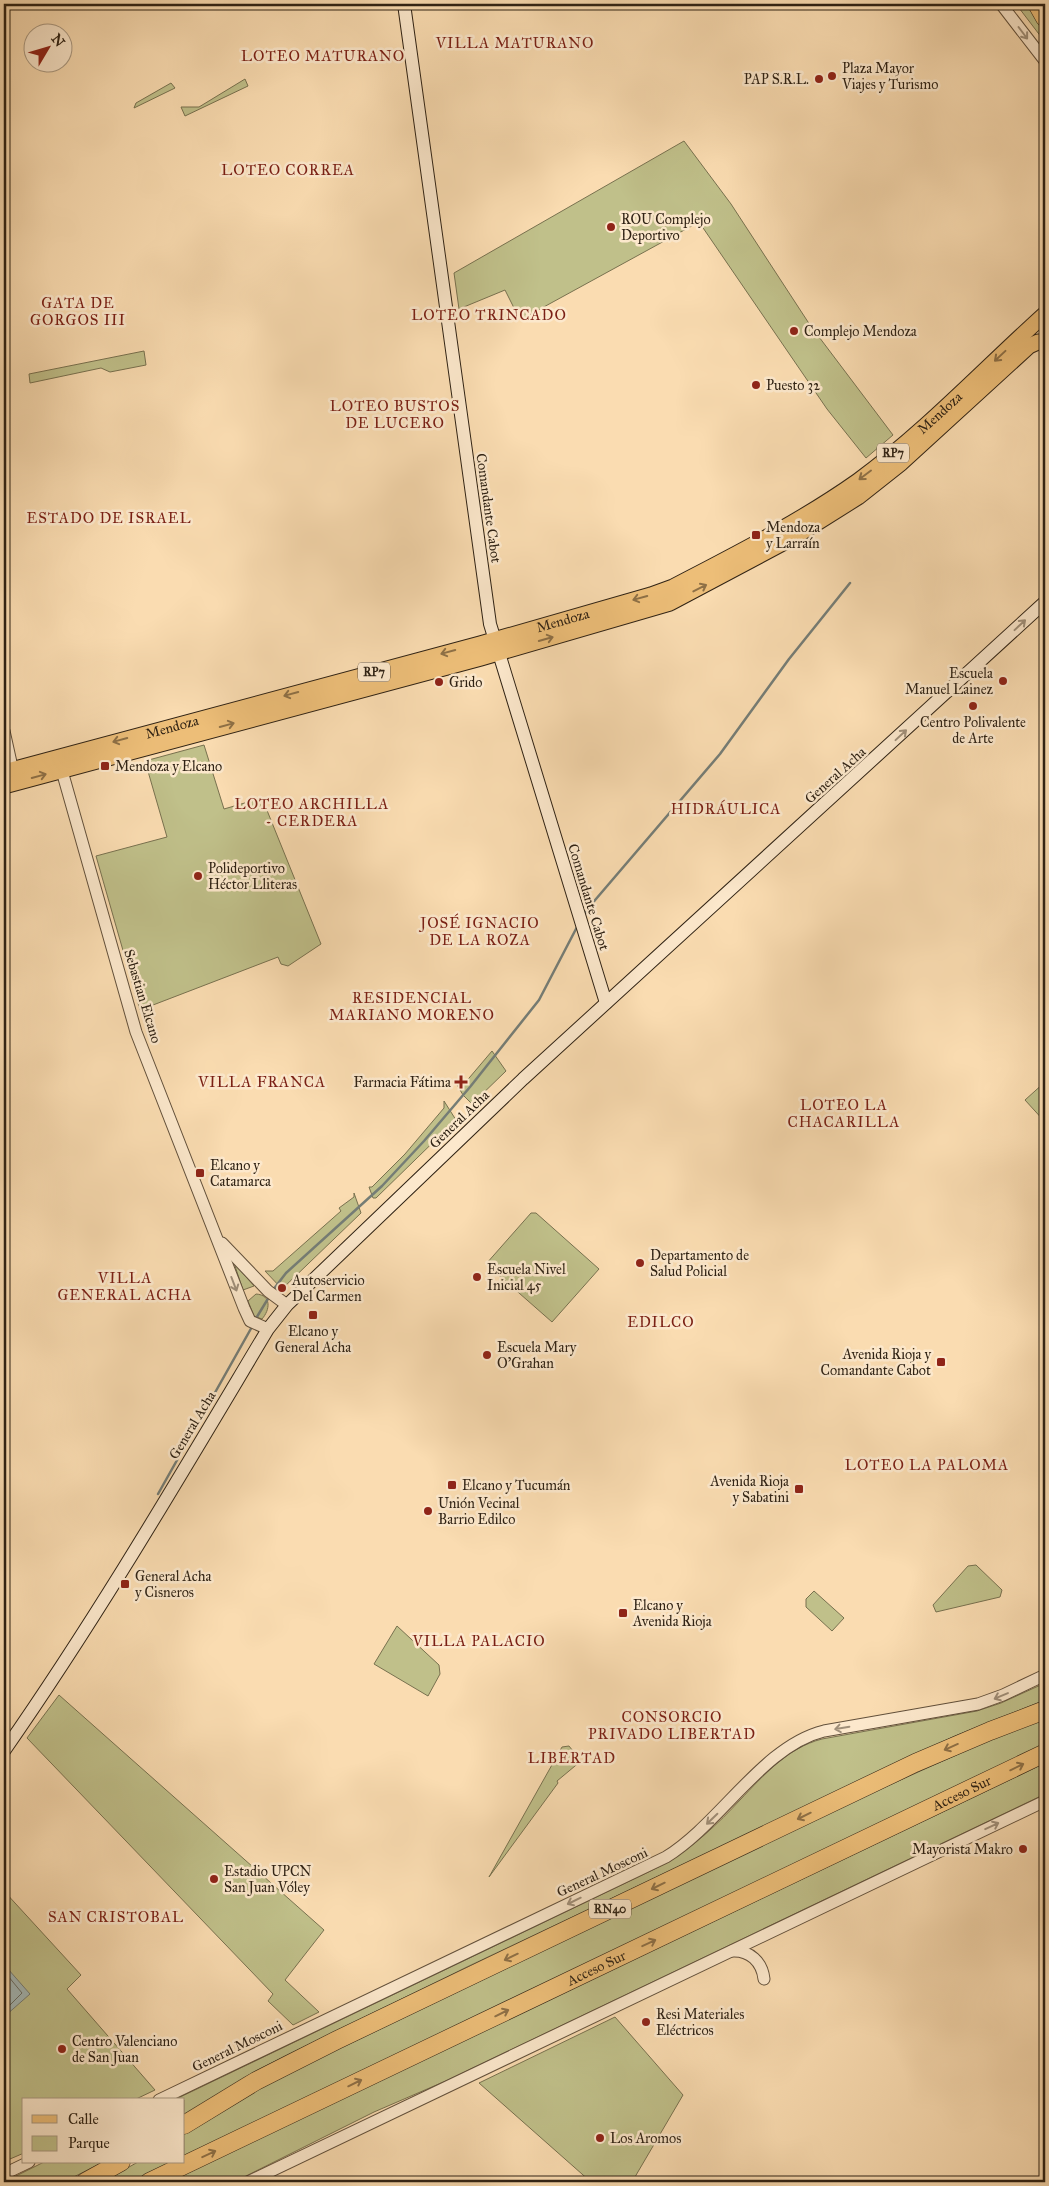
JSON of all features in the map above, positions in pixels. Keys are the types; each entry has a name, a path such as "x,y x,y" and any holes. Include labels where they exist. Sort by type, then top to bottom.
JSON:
{"highway":[{"path":"1037,4 1045,18"},
{"name":"RN40","path":"185,2124 247,2086 312,2052 899,1771 958,1744 1045,1710"},
{"name":"Acceso Sur","path":"149,2182 1043,1754"},
{"path":"85,2182 117,2164"}],"main road":[{"name":"Comandante Cabot","path":"404,4 490,624 606,1003"},
{"name":"Mendoza","path":"497,646 661,592 710,568 811,512 886,459 1040,318"},
{"path":"1040,318 1045,336"},
{"name":"Mendoza","path":"9,777 497,646 670,603 812,527 850,502 887,475 1029,346 1038,342 1045,342"},
{"name":"General Acha","path":"4,1751 46,1692 268,1329 287,1305 480,1119 1045,602"}],"street":[{"path":"1001,4 1045,62"},
{"path":"4,731 9,777"},
{"name":"Sebastian Elcano","path":"60,763 136,1032 250,1320 268,1329"},
{"name":"Sebastian Elcano","path":"217,1238 268,1291 287,1305"},
{"name":"General Mosconi","path":"163,2098 666,1857 699,1831 780,1752 801,1739 824,1731 978,1704 1004,1695 1045,1675"},
{"path":"248,2182 1045,1801"},
{"path":"732,1951 743,1952 752,1956 760,1964 764,1979"},
{"path":"4,2174 24,2164"}],"green space":[{"path":"1016,4 1030,4 1045,31 1045,42"},
{"path":"245,79 248,86 185,116 181,107 199,107"},
{"path":"171,83 175,88 134,108 136,103"},
{"name":"ROU Complejo Deportivo","path":"684,141 731,204 810,325 893,435 866,458 827,409 699,222 520,320 505,290 459,309 454,273"},
{"path":"144,351 146,365 110,372 101,368 30,383 29,374"},
{"name":"Polideportivo Héctor Lliteras","path":"204,745 224,809 262,798 321,944 288,966 281,964 278,957 140,1010 96,856 167,837 145,761"},
{"path":"492,1051 506,1071 471,1103 463,1095 456,1083 464,1084"},
{"path":"1045,1082 1045,1122 1025,1100"},
{"path":"444,1101 456,1120 376,1198 373,1198 369,1187 372,1187 405,1154 444,1108"},
{"path":"354,1193 361,1213 282,1289 265,1271 273,1271 341,1211 339,1208 354,1197"},
{"path":"531,1213 536,1213 599,1269 552,1322 486,1264"},
{"path":"234,1263 254,1286 243,1290"},
{"path":"256,1294 265,1297 268,1304 267,1311 262,1319 254,1316 248,1301"},
{"path":"976,1565 1002,1590 1000,1597 936,1612 933,1605 968,1566"},
{"path":"814,1591 844,1618 832,1631 806,1607 806,1599"},
{"path":"397,1626 439,1665 440,1674 428,1696 374,1664"},
{"path":"1045,1683 1045,1700 955,1736 471,1965 285,2056 243,2078 185,2113 185,2098 178,2098 667,1863 714,1826 777,1764 809,1743 977,1711 1001,1703"},
{"name":"Estadio UPCN San Juan Vóley","path":"59,1695 324,1930 285,1980 319,2012 293,2025 268,2001 273,1994 27,1738"},
{"path":"1045,1718 1045,1744 185,2156 185,2133 251,2091 865,1796 987,1741"},
{"path":"569,1746 581,1761 557,1781 558,1783 489,1877 562,1747"},
{"path":"1045,1763 1045,1794 448,2080 374,2112 234,2182 168,2182"},
{"name":"Centro Valenciano de San Juan","path":"4,1891 81,1975 67,1989 155,2090 138,2098 22,2098 22,2154 10,2159 4,2152"},
{"name":"Los Aromos","path":"615,2017 683,2095 632,2182 591,2182 479,2083"},
{"path":"40,2164 99,2164 64,2182 4,2182"},
{"path":"134,2164 168,2164 131,2182 102,2182"}],"water":[{"path":"8,1969 30,1994 5,2016 4,1972"}],"waterway":[{"path":"584,916 590,906 720,754 789,659 850,583"},
{"path":"273,1290 286,1273 382,1186 470,1087 539,1000 577,927"},
{"path":"255,1320 269,1297"},
{"path":"158,1494 253,1325"}],"place":[{"name":"Plaza Mayor Viajes y Turismo","path":"832,76"},
{"name":"PAP S.R.L.","path":"819,79"},
{"name":"ROU Complejo Deportivo","path":"611,227"},
{"name":"Complejo Mendoza","path":"794,331"},
{"name":"Puesto 32","path":"756,385"},
{"name":"Mendoza y Larraín","path":"756,535"},
{"name":"Escuela Manuel Lainez","path":"1003,681"},
{"name":"Grido","path":"439,682"},
{"name":"Centro Polivalente de Arte","path":"973,706"},
{"name":"Mendoza y Elcano","path":"105,766"},
{"name":"Polideportivo Héctor Lliteras","path":"198,876"},
{"name":"Farmacia Fátima","path":"461,1082"},
{"name":"Elcano y Catamarca","path":"200,1173"},
{"name":"Departamento de Salud Policial","path":"640,1263"},
{"name":"Escuela Nivel Inicial 45","path":"477,1277"},
{"name":"Autoservicio Del Carmen","path":"282,1288"},
{"name":"Elcano y General Acha","path":"313,1315"},
{"name":"Escuela Mary O'Grahan","path":"487,1355"},
{"name":"Avenida Rioja y Comandante Cabot","path":"941,1362"},
{"name":"Elcano y Tucumán","path":"452,1485"},
{"name":"Avenida Rioja y Sabatini","path":"799,1489"},
{"name":"Unión Vecinal Barrio Edilco","path":"428,1511"},
{"name":"General Acha y Cisneros","path":"125,1584"},
{"name":"Elcano y Avenida Rioja","path":"623,1613"},
{"name":"Mayorista Makro","path":"1023,1849"},
{"name":"Estadio UPCN San Juan Vóley","path":"214,1879"},
{"name":"Resi Materiales Eléctricos","path":"646,2022"},
{"name":"Centro Valenciano de San Juan","path":"62,2049"},
{"name":"Los Aromos","path":"600,2138"}],"district":[{"name":"VILLA MATURANO","path":"515,43"},
{"name":"LOTEO MATURANO","path":"323,56"},
{"name":"LOTEO CORREA","path":"288,170"},
{"name":"GATA DE GORGOS III","path":"78,312"},
{"name":"LOTEO TRINCADO","path":"489,315"},
{"name":"LOTEO BUSTOS DE LUCERO","path":"395,414"},
{"name":"ESTADO DE ISRAEL","path":"109,518"},
{"name":"HIDRÁULICA","path":"726,809"},
{"name":"LOTEO ARCHILLA - CERDERA","path":"312,812"},
{"name":"JOSÉ IGNACIO DE LA ROZA","path":"480,932"},
{"name":"RESIDENCIAL MARIANO MORENO","path":"412,1006"},
{"name":"VILLA FRANCA","path":"262,1082"},
{"name":"LOTEO LA CHACARILLA","path":"844,1114"},
{"name":"VILLA GENERAL ACHA","path":"125,1286"},
{"name":"EDILCO","path":"661,1322"},
{"name":"LOTEO LA PALOMA","path":"927,1465"},
{"name":"VILLA PALACIO","path":"479,1641"},
{"name":"CONSORCIO PRIVADO LIBERTAD","path":"672,1726"},
{"name":"LIBERTAD","path":"572,1758"},
{"name":"SAN CRISTOBAL","path":"116,1917"}]}
